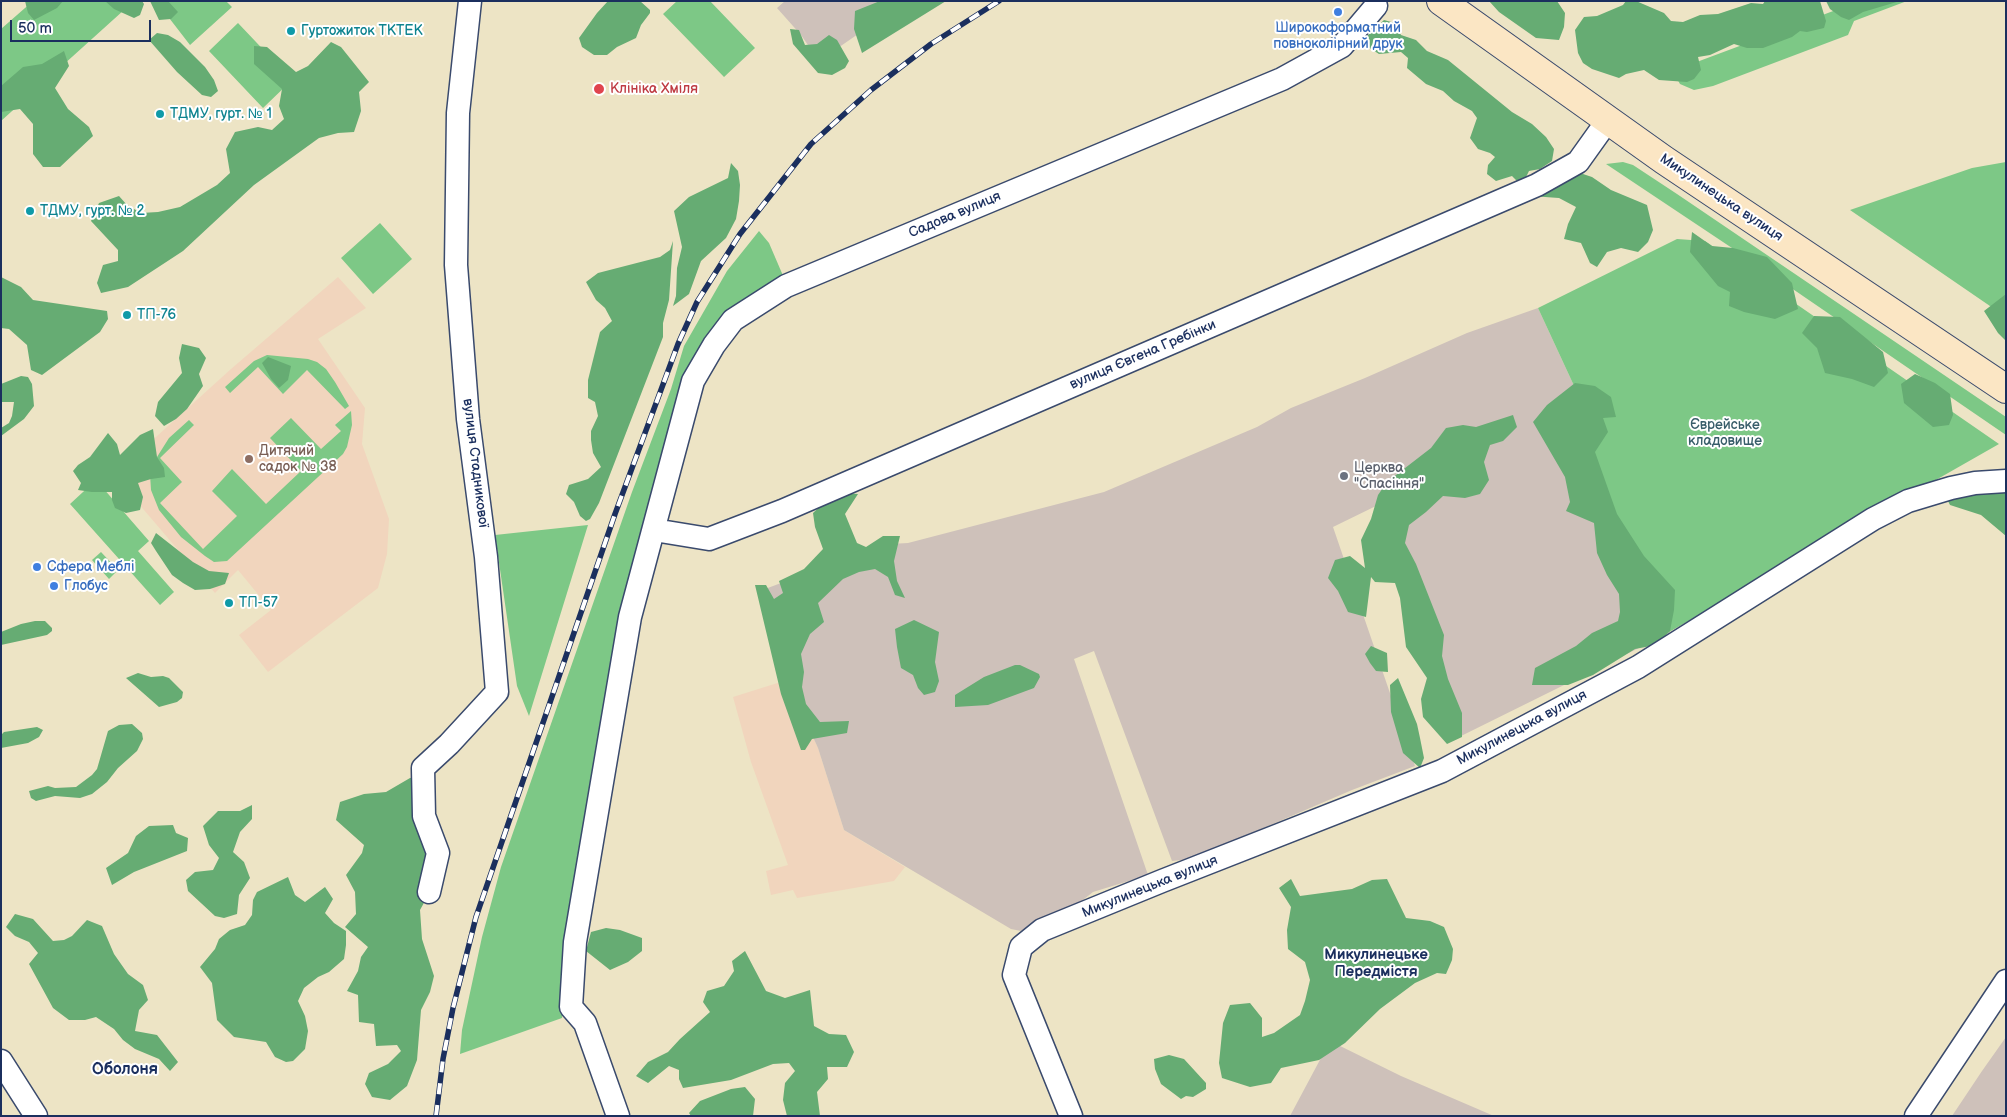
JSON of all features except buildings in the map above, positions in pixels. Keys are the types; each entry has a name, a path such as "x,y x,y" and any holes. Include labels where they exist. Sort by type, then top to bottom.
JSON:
{"main road":[{"name":"Микулинецька вулиця","path":"1440,1 1664,160 2006,389"}],"street":[{"name":"вулиця Стадникової","path":"429,892 438,853 424,816 423,768 449,744 497,692 486,556 468,419 456,265 458,113 470,1"},
{"name":"Садова вулиця","path":"618,1116 585,1023 571,1007 575,942 630,617 693,381 714,345 733,320 786,286 1282,79 1342,46 1376,6"},
{"name":"вулиця Євгена Гребінки","path":"654,530 709,539 791,507 1537,185 1578,162 1608,120"},
{"name":"Микулинецька вулиця","path":"1071,1116 1014,975 1021,947 1042,930 1442,771 1638,667 1873,520 1908,501 1967,485 2006,481"},
{"path":"1916,1116 2006,981"},
{"path":"1,1061 36,1116"}],"shaded area":[{"path":"785,1 906,1 819,61 801,35 777,8"},
{"name":"Дитячий садок № 38","path":"338,277 366,308 318,339 365,408 362,444 389,519 387,554 378,588 268,672 239,635 271,610 238,570 215,593 114,475 231,369"},
{"path":"1538,308 1582,403 1655,640 1455,739 1378,505 1333,527 1415,766 1352,790 1191,859 1172,861 1094,651 1074,659 1148,875 1093,892 1075,906 1021,931 1011,929 844,830 818,748 787,680 757,592 890,544 908,543 1104,492 1257,427 1291,408 1467,333"},
{"path":"787,680 818,748 844,830 905,867 894,881 797,898 793,890 771,895 766,871 788,865 751,762 733,697"},
{"path":"2006,1037 2006,1116 1952,1116 1982,1071"},
{"path":"1330,1041 1401,1076 1494,1116 1290,1116"}],"green space":[{"path":"25,1 63,1 57,8 34,20 28,13"},
{"path":"33,1 134,1 1,121 1,29"},
{"path":"105,1 142,1 144,4 140,15 134,18 114,9"},
{"path":"150,1 168,1 178,12 171,19 159,20"},
{"path":"156,1 226,1 232,7 190,45"},
{"path":"608,1 640,1 650,10 650,13 641,25 636,38 617,47 607,55 594,55 582,47 579,38"},
{"path":"677,1 710,1 755,48 724,77 663,14"},
{"path":"880,1 946,1 862,53 854,29 855,11"},
{"path":"1489,1 1557,1 1565,13 1564,27 1559,40 1536,38 1499,12"},
{"path":"1626,1 1636,1 1664,13 1671,21 1683,22 1700,15 1718,14 1751,3 1763,4 1765,1 1820,1 1826,21 1824,28 1807,32 1800,31 1792,37 1763,48 1747,48 1734,44 1710,55 1698,57 1701,70 1694,79 1687,82 1659,80 1644,70 1626,74 1619,78 1592,69 1583,63 1578,53 1575,30 1584,17 1597,16 1623,5"},
{"path":"1826,1 1900,1 1863,12 1849,20 1830,9"},
{"path":"1860,1 1907,1 1854,21 1848,35 1713,86 1694,90 1680,84 1676,77 1686,66"},
{"path":"1384,20 1395,23 1401,35 1416,40 1427,51 1448,60 1512,112 1532,124 1546,137 1554,149 1552,161 1540,169 1529,171 1524,181 1518,182 1512,176 1496,181 1487,174 1488,165 1495,157 1478,149 1470,138 1477,118 1472,111 1454,101 1443,91 1426,84 1407,68 1408,58 1401,52 1379,54 1365,45 1367,36"},
{"path":"238,23 292,80 263,108 209,51"},
{"path":"790,29 799,30 805,45 817,44 829,35 837,40 849,61 845,68 832,75 818,73 793,44"},
{"path":"157,33 168,35 180,42 205,67 214,80 218,91 211,97 202,95 177,72 149,40"},
{"path":"331,42 341,47 369,82 359,92 361,111 354,132 338,133 319,138 254,185 183,251 128,287 101,293 97,283 103,265 118,261 118,250 91,221 99,203 119,196 127,205 141,213 158,212 180,207 217,185 230,173 226,149 235,132 258,127 272,130 284,119 279,106 282,89 254,64 254,46 267,47 296,72 308,66"},
{"path":"64,51 69,66 55,88 68,109 89,127 93,136 60,167 43,167 33,154 33,124 20,109 1,112 1,86 23,67 42,64"},
{"path":"1623,162 1633,165 1677,194 2006,417 2006,435 1606,164"},
{"path":"2006,162 2006,317 1850,210 1972,168"},
{"path":"731,163 738,171 740,185 736,219 726,238 701,261 689,294 673,306 676,296 677,268 682,247 674,211 689,197 728,178"},
{"path":"1559,166 1592,177 1611,190 1647,205 1653,230 1648,242 1638,252 1621,248 1607,252 1597,267 1590,263 1581,243 1564,239 1568,224 1576,207 1559,198 1531,196"},
{"path":"380,223 412,259 373,294 341,258"},
{"path":"759,231 769,243 784,278 687,380 569,936 562,1018 460,1054 462,1030 482,937 501,867 632,492 671,389 684,346 727,271"},
{"path":"1692,232 1712,246 1733,248 1767,257 1792,283 1798,309 1775,319 1744,312 1729,306 1730,292 1718,286 1690,252"},
{"name":"Єврейське кладовище","path":"1677,239 1705,241 1999,444 1655,640 1546,422 1582,403 1538,308"},
{"path":"673,241 669,300 663,323 663,337 599,503 590,519 586,521 580,516 574,502 566,494 569,485 588,479 601,467 593,453 591,440 591,431 598,416 595,402 588,398 588,380 600,332 612,321 605,308 596,300 586,282 598,273 660,257 670,250"},
{"path":"1,277 21,287 33,300 107,311 108,319 100,332 42,375 31,370 27,345 9,329 1,328"},
{"path":"2006,294 2006,341 1998,333 1984,311"},
{"path":"1814,316 1840,317 1883,352 1888,373 1874,387 1852,379 1825,373 1817,348 1802,333"},
{"path":"182,344 199,348 206,358 199,374 203,386 187,409 176,419 164,426 155,416 158,402 182,373 179,358"},
{"path":"267,355 308,359 317,362 326,369 349,406 345,409 307,370 283,394 258,367 230,393 225,387 254,361"},
{"path":"268,357 291,366 288,380 279,388 271,379 262,363"},
{"path":"1915,374 1935,383 1950,394 1953,415 1949,425 1933,427 1904,403 1901,384"},
{"path":"21,376 28,377 32,384 34,406 24,419 1,436 1,428 9,423 12,416 14,402 1,402 1,384"},
{"path":"1575,383 1595,386 1611,397 1616,417 1603,418 1608,432 1595,452 1617,514 1644,556 1675,590 1674,610 1670,631 1656,645 1635,649 1593,675 1568,685 1532,685 1535,668 1576,646 1592,633 1618,621 1620,612 1619,594 1607,575 1597,553 1594,523 1566,511 1570,502 1565,477 1533,422 1547,405"},
{"path":"351,411 352,425 347,447 343,454 227,561 214,562 205,556 181,537 159,510 151,490 150,474 157,457 169,438 189,420 194,425 160,458 182,482 160,503 203,549 237,516 212,491 232,469 266,504 301,471 270,438 291,418 321,449 341,431 335,425"},
{"path":"1513,415 1517,427 1503,441 1490,445 1484,462 1489,480 1480,494 1465,498 1443,496 1409,525 1405,543 1416,564 1444,635 1442,656 1448,679 1462,713 1462,737 1447,744 1423,717 1421,699 1427,678 1406,647 1400,598 1395,583 1375,582 1371,577 1366,617 1348,612 1338,591 1328,578 1335,560 1350,556 1365,568 1361,540 1371,519 1378,495 1387,482 1431,448 1446,428 1463,425 1476,427"},
{"path":"153,429 157,457 164,468 165,477 138,483 143,497 140,510 126,513 115,508 112,492 78,490 81,483 73,471 90,457 108,433 117,444 120,455 140,435"},
{"path":"96,480 149,541 138,551 174,592 160,605 70,504"},
{"path":"1943,491 1994,491 2006,493 2006,536 1981,515 1950,505"},
{"path":"843,493 858,494 845,514 857,543 866,547 883,536 900,536 894,561 897,581 905,598 895,595 888,577 875,569 859,572 843,579 818,603 824,622 810,634 801,654 804,672 802,687 806,704 820,722 849,721 847,733 812,739 805,750 801,750 781,694 755,585 766,585 774,599 783,593 779,581 804,569 823,549 815,527 813,513 826,501"},
{"path":"588,525 529,716 517,686 495,535"},
{"path":"156,533 193,562 209,571 229,573 225,584 210,589 195,590 172,575 151,543"},
{"path":"101,552 118,570 109,579 92,560"},
{"path":"914,620 939,632 935,662 939,681 935,692 924,695 918,688 913,675 901,668 897,647 895,629"},
{"path":"35,621 45,621 52,628 52,631 47,635 1,645 1,632"},
{"path":"1371,646 1387,653 1388,672 1376,671 1370,663 1365,654"},
{"path":"1015,665 1020,665 1039,674 1040,677 1034,688 988,705 955,707 955,695 984,677"},
{"path":"138,673 151,677 163,676 169,678 183,692 182,698 177,702 159,707 126,678"},
{"path":"1398,678 1417,724 1424,758 1420,768 1403,753 1391,712 1390,685"},
{"path":"132,724 142,733 143,739 137,751 118,768 107,782 92,794 80,798 55,796 36,801 31,798 29,791 48,786 55,788 76,787 97,769 108,731 119,725"},
{"path":"37,727 43,730 39,737 28,743 1,748 1,735 4,732"},
{"path":"415,777 430,819 431,890 420,910 422,939 434,976 430,992 421,1010 417,1060 407,1086 390,1100 372,1097 365,1084 369,1073 388,1064 401,1051 397,1045 376,1046 374,1024 359,1022 358,995 347,991 358,971 361,957 368,947 345,927 356,914 355,892 346,875 362,853 364,845 336,820 340,802 364,794 386,792"},
{"path":"252,805 252,819 240,832 233,852 244,862 250,878 239,895 237,914 224,918 215,916 188,891 186,880 195,872 213,870 219,858 209,845 203,826 218,811 240,811"},
{"path":"173,825 176,833 188,838 187,851 134,872 112,885 106,868 128,853 136,836 149,826"},
{"path":"288,877 295,895 305,902 325,887 333,899 325,913 334,923 346,931 346,945 344,959 329,972 318,977 304,988 298,1001 305,1016 308,1031 305,1049 293,1061 286,1062 275,1057 266,1042 234,1037 217,1020 212,983 200,967 215,949 219,939 230,930 245,925 252,915 253,900 257,892"},
{"path":"1291,879 1300,896 1352,889 1372,880 1387,879 1406,918 1430,921 1444,927 1453,949 1452,960 1446,974 1437,973 1415,983 1380,1009 1345,1043 1319,1060 1281,1068 1271,1083 1250,1087 1222,1078 1219,1063 1223,1023 1230,1005 1250,1003 1262,1018 1262,1037 1274,1033 1300,1015 1310,980 1305,962 1288,949 1287,930 1291,907 1279,888"},
{"path":"15,914 33,919 53,941 64,940 72,936 87,920 102,926 114,954 128,974 143,985 148,1000 139,1010 135,1031 157,1035 178,1062 170,1071 159,1059 135,1049 123,1040 114,1029 96,1017 85,1020 69,1020 53,1008 29,964 38,953 29,942 15,936 6,927"},
{"path":"606,928 620,930 642,938 642,951 628,962 610,970 586,951 591,932"},
{"path":"745,951 766,991 785,998 810,990 814,1026 829,1034 846,1035 854,1052 847,1067 827,1067 828,1079 817,1092 820,1116 787,1116 783,1100 785,1083 795,1071 789,1063 773,1064 731,1080 683,1088 679,1079 679,1070 669,1066 648,1083 636,1076 648,1062 668,1052 710,1012 703,1002 707,991 724,986 734,971 732,961"},
{"path":"1169,1055 1184,1059 1206,1083 1206,1089 1193,1097 1186,1096 1181,1099 1161,1084 1155,1069 1154,1059"},
{"path":"745,1087 755,1099 753,1116 691,1116 689,1113 700,1101 731,1089"}],"railway":[{"path":"436,1116 443,1059 453,1008 476,917 615,514 678,344 697,302 740,234 811,144 871,90 931,44 999,1"}],"place":[{"name":"Широкоформатний повноколірний друк","path":"1338,12"},
{"name":"Гуртожиток TKTEK","path":"291,31"},
{"name":"Клініка Хміля","path":"599,89"},
{"name":"ТДМУ, гурт. № 1","path":"160,114"},
{"name":"ТДМУ, гурт. № 2","path":"30,211"},
{"name":"ТП-76","path":"127,315"},
{"name":"Дитячий садок № 38","path":"249,459"},
{"name":"Церква \"Спасіння\"","path":"1344,476"},
{"name":"Сфера Меблі","path":"37,567"},
{"name":"Глобус","path":"54,586"},
{"name":"ТП-57","path":"229,603"}],"district":[{"name":"Микулинецьке Передмістя","path":"1376,964"},
{"name":"Оболоня","path":"125,1070"}]}
